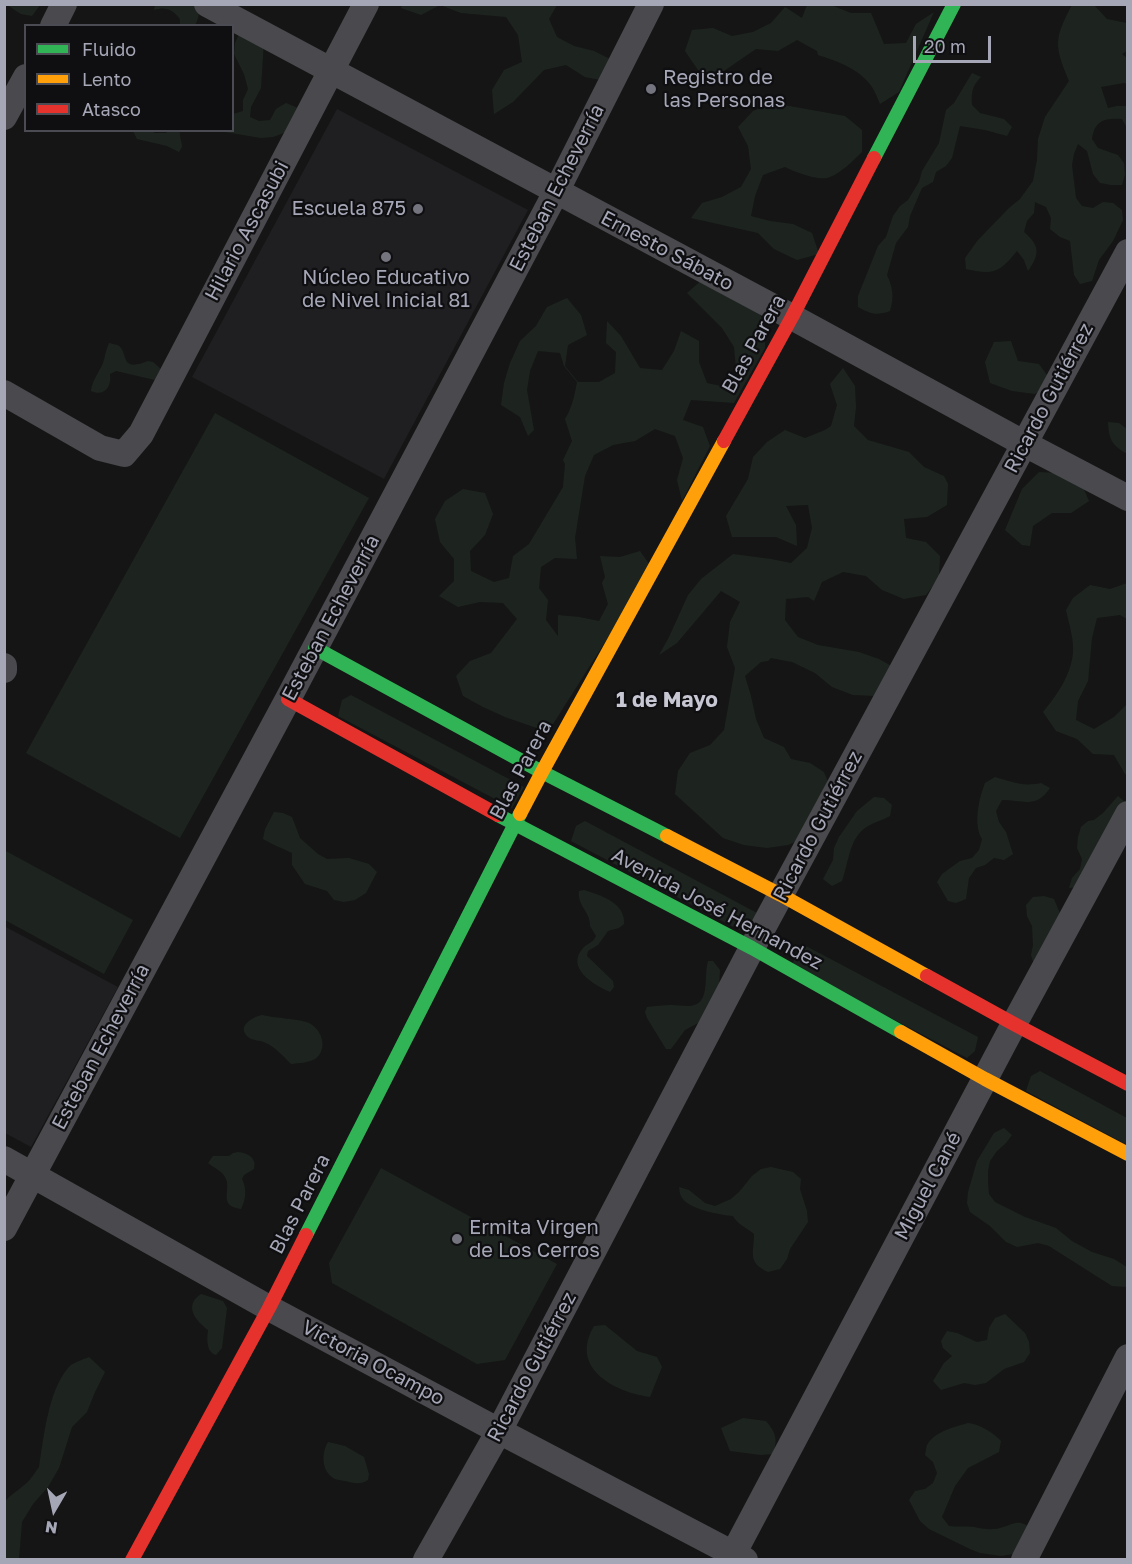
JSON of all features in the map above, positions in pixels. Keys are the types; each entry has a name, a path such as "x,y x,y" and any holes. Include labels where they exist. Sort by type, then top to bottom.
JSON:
{"street":[{"path":"54,24 64,4"},
{"name":"Ernesto Sábato","path":"207,4 1128,498"},
{"name":"Hilario Ascasubi","path":"4,393 100,448 124,454 141,434 366,4"},
{"name":"Esteban Echeverría","path":"4,1228 315,648 556,192 651,4"},
{"name":"Blas Parera","path":"132,1560 269,1308 514,824 792,317 954,4"},
{"path":"4,117 24,81"},
{"name":"Ricardo Gutiérrez","path":"426,1560 499,1431 752,948 1128,252"},
{"name":"Avenida José Hernandez","path":"315,648 542,772 781,895 1014,1024 1128,1084"},
{"name":"Avenida José Hernandez","path":"288,699 514,824 752,948 985,1079 1128,1154"},
{"name":"Miguel Cané","path":"736,1558 985,1079 1128,814"},
{"name":"Victoria Ocampo","path":"4,1159 269,1308 736,1558"},
{"path":"1024,1560 1128,1357"}],"shaded area":[{"path":"402,4 440,5 421,15 401,8"},
{"path":"7,5 40,5 32,16 21,14"},
{"path":"155,5 197,5 199,11 195,24 180,24 180,19 175,13 166,9 154,10"},
{"path":"440,5 557,5 549,19 557,37 612,60 606,81 585,77 566,65 544,70 513,102 494,114 492,90 504,70 522,62 518,35 506,17 461,13"},
{"path":"807,5 831,5 851,13 871,13 884,44 906,43 916,24 934,12 899,92 880,104 872,87 861,75 840,63 818,55 817,51 797,40 778,51 756,49 718,75 698,70 685,51 692,30 713,28 732,36 753,32 771,23 785,7 802,18"},
{"path":"1072,5 1094,5 1107,19 1127,23 1127,51 1122,54 1127,58 1127,84 1101,87 1108,108 1127,106 1127,128 1122,119 1102,121 1093,133 1092,139 1098,148 1118,155 1124,163 1125,175 1122,185 1100,183 1093,174 1087,151 1078,144 1072,165 1076,198 1082,206 1093,208 1103,202 1113,203 1122,210 1123,220 1113,241 1099,260 1092,281 1080,284 1074,275 1070,241 1050,229 1051,218 1046,207 1035,202 1034,213 1027,221 1024,232 1033,242 1036,250 1035,260 1028,271 1017,251 1000,268 990,272 966,269 965,258 978,240 1020,199 1033,181 1038,139 1045,117 1069,81 1059,50 1059,34"},
{"path":"240,32 264,41 261,88 251,107 250,117 259,121 270,120 276,109 286,103 298,108 298,118 284,133 261,138 225,132 234,132 234,114 243,111 243,100 248,89 244,74 234,54 235,43"},
{"path":"972,73 981,77 973,90 972,105 980,113 1004,119 1012,127 1007,136 960,126 952,158 946,166 936,172 933,182 922,188 910,216 908,227 896,243 887,275 892,293 890,311 874,314 858,307 858,296 878,246 886,237 893,216 908,200 919,182 922,171 939,143 946,110 954,103"},
{"path":"773,103 845,116 862,130 862,152 832,176 812,177 785,167 763,175 751,216 793,224 812,233 819,254 797,260 774,249 758,233 691,218 702,203 722,197 741,187 751,169 748,146 738,127 753,111"},
{"path":"337,109 528,210 384,479 192,377"},
{"path":"134,132 180,132 182,147 179,152 167,146 137,139"},
{"path":"703,279 758,308 765,328 765,348 734,403 691,400 683,420 703,427 710,446 682,501 677,480 683,458 675,436 655,429 635,441 613,445 594,455 585,476 575,538 577,559 555,558 541,567 539,588 548,600 546,620 558,636 558,615 599,621 608,604 602,583 605,577 600,556 620,557 640,551 652,568 548,732 483,707 463,696 456,676 470,661 491,653 517,619 503,603 480,602 458,607 439,596 454,581 454,559 440,542 435,519 445,501 463,489 485,493 493,514 485,535 470,551 471,571 494,582 509,578 513,556 529,544 563,487 565,464 563,460 572,441 565,419 577,382 564,366 560,353 538,351 530,371 527,390 534,430 528,436 520,417 501,405 504,383 520,341 536,326 547,307 567,298 581,315 587,335 568,345 565,366 578,382 599,382 615,373 616,352 606,343 607,321 621,336 640,368 662,370 674,351 681,331 699,341 699,362 707,383 726,387 736,369 734,347 722,328 687,293"},
{"path":"1011,341 1018,361 1039,364 1052,382 1035,394 1012,391 990,383 985,362 994,342"},
{"path":"109,343 119,346 129,364 148,361 153,362 162,370 155,380 116,371 110,374 110,383 106,390 100,393 91,391"},
{"path":"843,368 855,386 854,426 868,440 909,452 924,467 944,476 948,484 947,505 927,517 904,519 906,538 926,542 940,556 939,578 926,595 904,599 882,590 866,576 843,572 822,582 814,601 808,597 786,599 785,620 798,637 818,645 859,652 897,669 875,696 853,695 832,687 815,673 792,662 771,658 761,662 745,676 756,719 764,738 784,747 791,759 810,763 824,772 832,792 795,842 767,848 744,845 723,838 675,794 678,771 690,753 710,745 724,730 735,668 727,647 730,622 740,602 721,591 677,643 659,655 688,595 701,579 733,554 791,563 807,548 812,528 808,505 786,506 796,525 797,546 776,537 732,537 726,516 748,479 753,457 767,442 785,430 805,438 831,426 837,405 830,384"},
{"path":"215,413 369,498 180,838 26,753"},
{"path":"1108,422 1119,423 1127,429 1127,454 1112,441"},
{"path":"1039,472 1059,473 1080,480 1089,501 1071,513 1052,513 1033,526 1030,546 1022,545 1005,530 1022,489"},
{"path":"1127,583 1127,619 1120,615 1097,618 1092,638 1088,681 1078,701 1076,720 1094,729 1114,717 1127,704 1127,775 1114,755 1093,754 1077,739 1056,731 1043,712 1062,684 1072,661 1073,642 1066,610 1073,598 1090,585 1110,589"},
{"path":"351,695 524,787 512,808 338,716 342,700"},
{"path":"995,777 1023,784 1041,783 1050,788 1045,795 1034,801 1002,800 996,811 1013,854 1004,860 994,858 976,868 969,878 966,899 956,903 948,901 937,882 942,874 960,861 972,858 979,850 982,839 977,819 979,804 985,783"},
{"path":"1118,796 1126,803 1080,887 1069,888 1072,878 1080,869 1082,859 1077,848 1081,827 1103,813"},
{"path":"874,797 884,798 892,805 890,816 871,825 857,837 850,850 842,881 832,886 823,879 833,860 834,848 839,837 857,811"},
{"path":"274,812 292,817 300,838 327,859 349,858 369,864 377,872 366,893 355,900 344,902 334,900 327,891 305,884 292,865 292,853 263,839 265,829"},
{"path":"585,821 757,913 745,933 571,841 576,826"},
{"path":"4,850 133,920 104,974 5,920"},
{"path":"584,890 611,901 624,917 624,924 608,931 598,945 588,951 587,956 613,981 614,987 610,992 596,985 584,975 577,962 578,955 583,948 596,936 580,901 579,891"},
{"path":"1044,896 1054,899 1062,918 1034,965 1031,955 1032,926 1027,916 1026,905 1033,897"},
{"path":"4,926 118,987 31,1147 5,1133"},
{"path":"806,946 978,1037 975,1051 967,1058 792,966 797,951"},
{"path":"708,961 713,961 720,970 719,986 700,1022 685,1030 671,1049 666,1049 647,1018 645,1012 647,1007 690,1006 699,1003 704,994"},
{"path":"262,1015 305,1022 314,1026 322,1040 322,1051 315,1059 291,1064 269,1045 248,1037 245,1033 247,1023"},
{"path":"1040,1071 1127,1118 1127,1145 1026,1091 1031,1076"},
{"path":"1004,1128 1012,1135 990,1161 988,1171 989,1194 995,1202 1025,1217 1056,1228 1072,1241 1092,1252 1114,1259 1127,1267 1127,1287 1112,1286 1049,1246 1038,1243 1017,1247 1006,1242 990,1226 970,1212 967,1203 968,1192 977,1161 994,1133"},
{"path":"238,1152 251,1157 255,1165 254,1169 242,1179 245,1194 241,1209 230,1205 227,1201 225,1176 208,1163 213,1156 229,1156"},
{"path":"771,1167 793,1172 801,1179 800,1189 808,1222 780,1269 768,1272 754,1261 754,1234 733,1216 696,1208 684,1201 679,1187 689,1190 705,1203 715,1206 731,1199 761,1169"},
{"path":"381,1168 557,1264 505,1360 477,1364 332,1283 329,1263"},
{"path":"201,1294 223,1301 227,1308 222,1348 216,1355 209,1348 208,1330 193,1313 193,1303"},
{"path":"1005,1314 1025,1333 1029,1342 1030,1353 1024,1362 1004,1369 986,1383 975,1385 964,1383 941,1390 933,1381 944,1363 952,1356 943,1348 941,1341 947,1331 977,1342 987,1340 989,1328 995,1318"},
{"path":"605,1325 637,1351 657,1357 662,1367 650,1397 623,1390 599,1375 591,1366 587,1354 588,1341 594,1326"},
{"path":"89,1357 105,1372 87,1412 72,1427 59,1468 22,1522 19,1559 5,1559 5,1502 28,1482 39,1467 51,1402 61,1378 70,1366"},
{"path":"743,1418 766,1421 775,1436 773,1454 761,1455 730,1451 721,1428"},
{"path":"968,1423 981,1427 998,1438 1001,1441 999,1452 968,1468 955,1486 942,1517 949,1526 991,1529 1023,1523 1034,1531 1013,1554 1001,1556 980,1553 929,1529 920,1521 909,1500 915,1491 925,1489 933,1483 937,1473 933,1462 925,1455 927,1445 935,1436 946,1430"},
{"path":"328,1442 345,1446 364,1457 369,1474 368,1480 354,1483 333,1478 328,1474 324,1460"}],"traffic: fast":[{"path":"874,158 954,4"},
{"path":"315,648 542,772 667,836"},
{"path":"306,1235 520,814"},
{"path":"498,815 752,948 901,1032"}],"traffic: slow":[{"path":"520,814 724,441"},
{"path":"667,836 781,895 927,976"},
{"path":"901,1032 1128,1154"}],"traffic: jam":[{"path":"724,441 792,317 874,158"},
{"path":"288,699 498,815"},
{"path":"927,976 1128,1084"},
{"path":"132,1560 269,1308 306,1235"}],"place":[{"name":"Registro de las Personas","path":"651,89"},
{"name":"Escuela 875","path":"418,209"},
{"name":"Núcleo Educativo de Nivel Inicial 81","path":"386,257"},
{"name":"Ermita Virgen de Los Cerros","path":"457,1239"}],"district":[{"name":"1 de Mayo","path":"667,700"}]}
